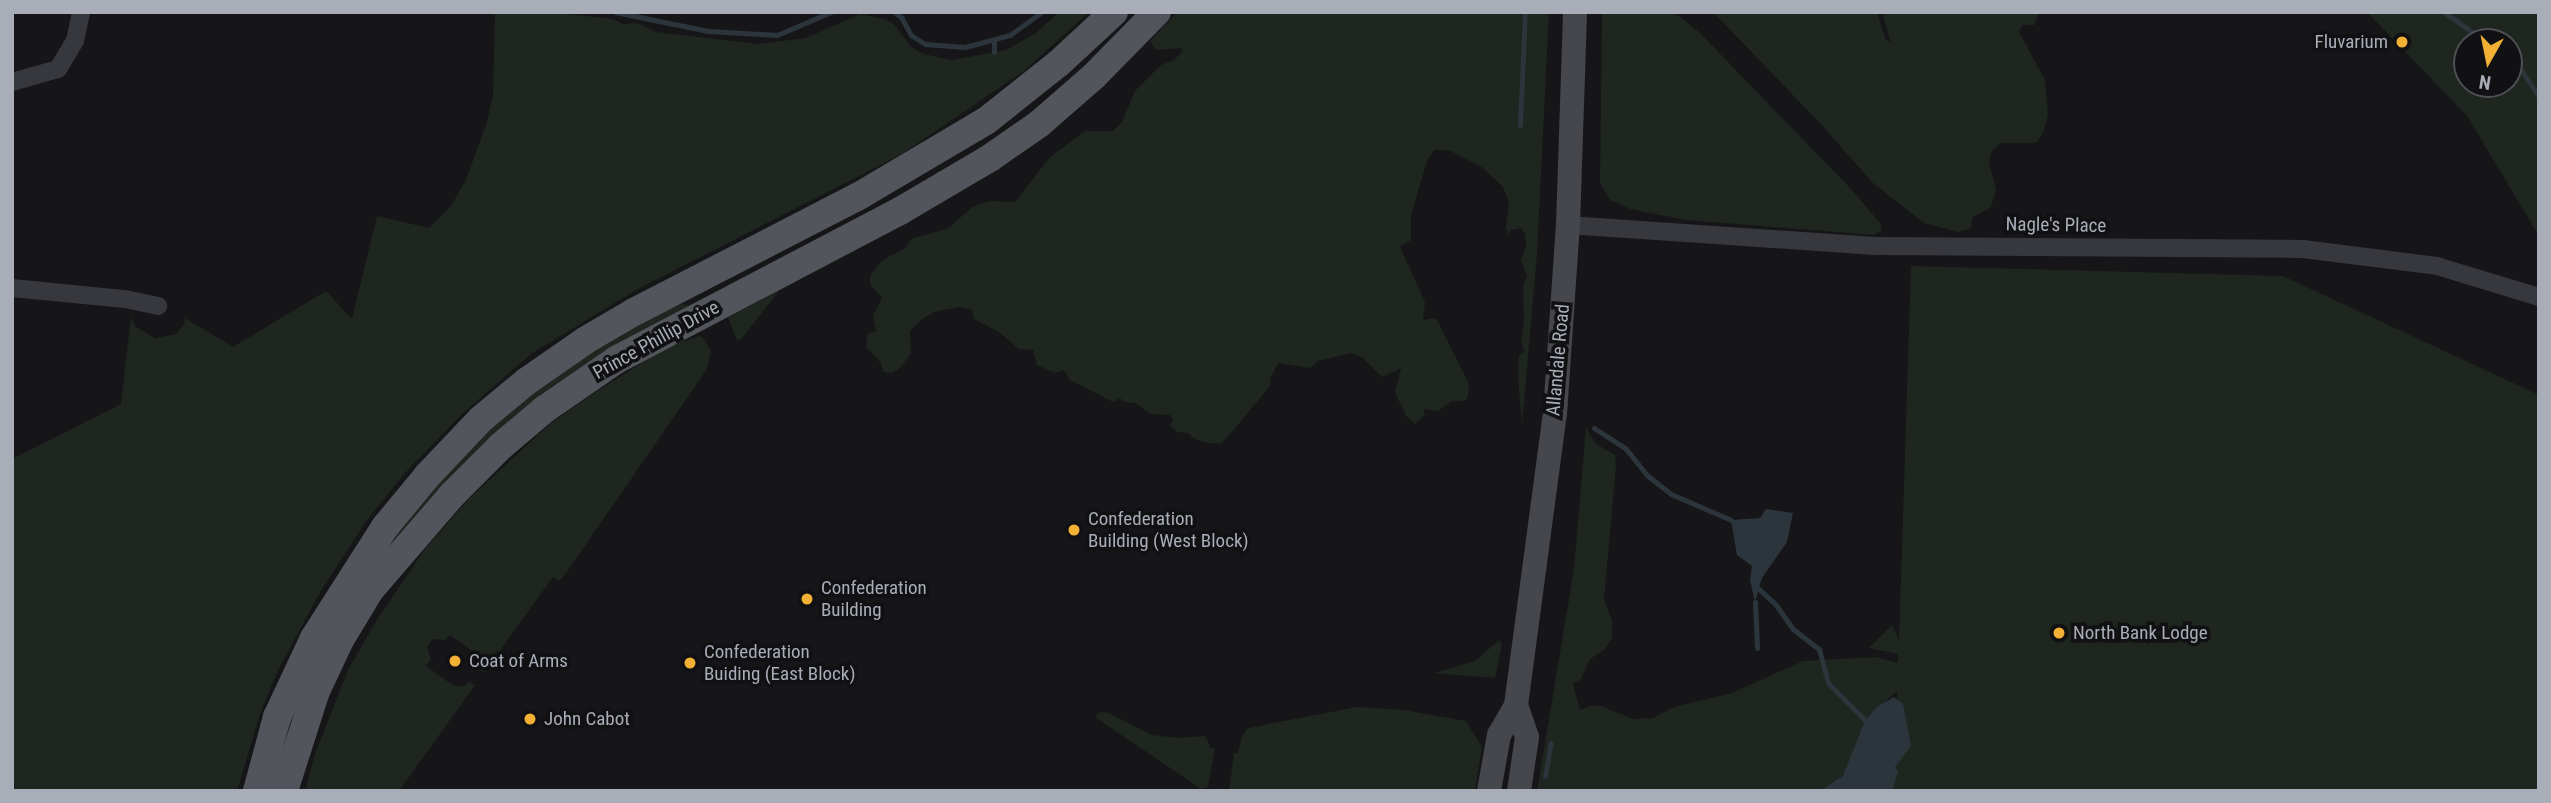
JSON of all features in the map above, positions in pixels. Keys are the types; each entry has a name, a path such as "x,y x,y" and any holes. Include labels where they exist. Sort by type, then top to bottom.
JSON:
{"main road":[{"name":"Prince Phillip Drive","path":"257,791 277,717 314,638 385,527 427,476 481,419 527,381 586,340 634,312 859,196 986,121 1059,63 1114,12"},
{"name":"Prince Phillip Drive","path":"284,791 316,691 358,608 423,527 501,446 575,386 616,360 900,211 990,158 1039,124 1094,76 1157,12"},
{"name":"Allandale Road","path":"1489,791 1499,734 1516,705 1555,414 1568,225 1575,12"},
{"name":"Allandale Road","path":"1516,705 1527,737 1519,791"}],"street":[{"path":"12,82 58,69 75,41 81,12"},
{"name":"Nagle's Place","path":"1568,225 1878,246 2303,249 2437,266 2539,297"},
{"path":"12,288 125,299 158,306"}],"shaded area":[{"path":"495,12 567,14 613,19 623,24 637,23 656,32 759,44 806,38 860,14 894,24 911,47 924,54 952,60 1006,50 1036,33 1059,12 1089,12 1024,71 902,154 636,290 531,354 462,414 405,473 367,520 322,589 278,670 260,714 237,791 12,791 12,459 121,404 131,317 136,327 155,338 176,334 184,325 185,318 233,347 326,291 352,319 377,216 429,228 451,206 466,180 487,122 493,94"},
{"path":"1177,12 1549,12 1537,254 1522,425 1518,376 1519,355 1525,351 1521,343 1524,321 1523,287 1527,276 1521,260 1526,247 1525,234 1521,228 1511,230 1508,235 1506,227 1509,202 1503,187 1483,168 1451,151 1434,150 1427,161 1411,215 1411,240 1400,247 1425,302 1423,320 1435,318 1438,322 1469,384 1468,396 1465,401 1452,401 1438,411 1423,409 1425,415 1415,424 1407,417 1395,393 1401,368 1382,377 1362,357 1351,353 1318,361 1310,368 1278,363 1270,379 1270,386 1227,438 1221,443 1207,443 1188,433 1177,432 1170,426 1173,419 1170,415 1150,414 1136,403 1124,402 1120,398 1113,402 1070,380 1064,370 1055,373 1037,365 1033,350 1019,349 999,332 974,319 972,309 959,307 934,312 922,319 910,331 911,353 901,367 893,373 884,372 881,363 866,347 868,333 876,332 873,316 882,298 870,284 870,276 877,266 884,259 906,248 911,239 949,228 972,207 990,201 1015,202 1050,157 1085,131 1113,131 1122,122 1135,91 1161,65 1174,60 1181,53 1182,48 1156,50 1150,41"},
{"path":"1602,12 1670,12 1680,17 1699,32 1852,190 1881,224 1881,230 1875,235 1686,220 1630,209 1610,200 1600,183"},
{"path":"1713,12 1877,12 1885,38 1891,44 1882,12 2040,12 2034,25 2022,25 2019,32 2045,80 2048,115 2043,133 2036,143 2001,143 1991,152 1989,163 1996,190 1991,207 1972,218 1971,228 1958,232 1924,223 1873,183 1818,121"},
{"path":"2367,12 2539,12 2539,236 2467,116"},
{"path":"1911,266 2283,276 2539,395 2539,791 1537,791 1574,569 1586,428 1596,444 1615,455 1616,466 1604,599 1612,621 1612,638 1604,650 1590,659 1581,679 1573,684 1580,710 1601,706 1633,719 1653,718 1674,707 1732,693 1803,661 1876,657 1898,663 1898,654 1869,648 1892,625 1899,641","holes":["1897,691 1897,718 1853,750 1865,720"]},
{"path":"779,291 742,338 737,341 728,317"},
{"path":"681,304 692,306 434,500 290,753 275,757 289,715 379,552 467,447 558,371 670,307"},
{"path":"699,336 711,351 707,369 564,576 559,581 553,577 484,673 478,668 482,659 450,635 445,640 433,639 427,647 431,659 426,666 454,686 465,686 469,681 475,685 399,791 305,791 315,754 348,670 378,618 425,549 470,498 551,423 664,349"},
{"path":"1766,509 1793,513 1787,542 1762,578 1755,602 1750,580 1752,566 1737,555 1731,520 1760,518"},
{"path":"1499,640 1502,644 1495,678 1434,673 1475,661"},
{"path":"1894,697 1903,704 1911,746 1895,767 1898,772 1892,791 1820,791 1843,776 1865,720 1878,706"},
{"path":"1357,707 1404,710 1466,721 1482,747 1475,791 1229,791 1234,753 1238,753 1242,736 1248,728"},
{"path":"1100,712 1109,713 1152,735 1178,738 1205,736 1211,748 1215,748 1208,787 1201,789 1095,717"}],"waterway":[{"path":"615,12 708,31 777,35 831,12"},
{"path":"894,12 901,17 911,35 925,44 965,47 1010,35 1042,12"},
{"path":"1520,125 1525,12"},
{"path":"2444,12 2466,28"},
{"path":"994,41 994,52"},
{"path":"2523,73 2539,97"},
{"path":"1594,428 1626,449 1648,476 1671,494 1731,520"},
{"path":"1759,589 1776,605 1793,629 1819,649 1828,683 1865,720"},
{"path":"1755,602 1757,648"},
{"path":"1545,776 1551,743"}],"place":[{"name":"Fluvarium","path":"2402,42"},
{"name":"Confederation Building (West Block)","path":"1074,530"},
{"name":"Confederation Building","path":"807,599"},
{"name":"North Bank Lodge","path":"2059,633"},
{"name":"Coat of Arms","path":"455,661"},
{"name":"Confederation Buiding (East Block)","path":"690,663"},
{"name":"John Cabot","path":"530,719"}]}
